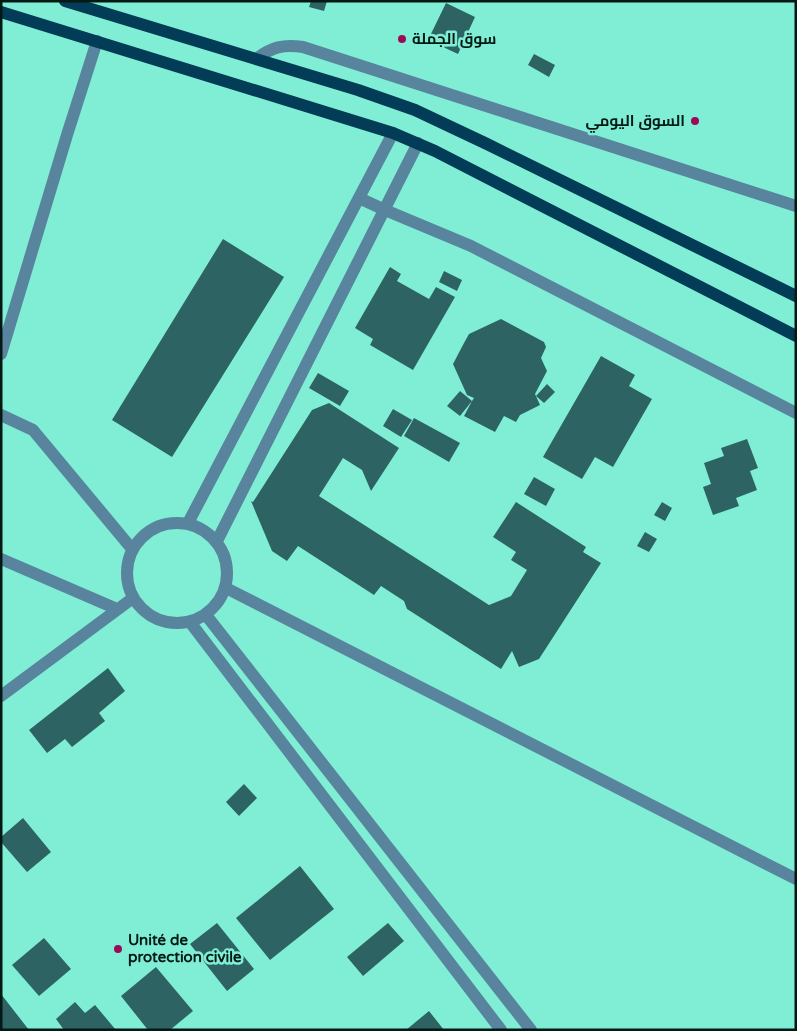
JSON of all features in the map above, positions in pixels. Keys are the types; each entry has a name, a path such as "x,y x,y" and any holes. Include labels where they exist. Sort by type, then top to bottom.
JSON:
{"main road":[{"path":"65,1 358,90 414,110 796,296"},
{"path":"1,12 393,133 418,143 796,336"}],"street":[{"path":"1,354 97,41"},
{"path":"256,59 280,46 292,45 303,47 796,206"},
{"path":"188,523 393,133"},
{"path":"216,540 418,143"},
{"path":"359,198 471,246 796,413"},
{"path":"1,414 33,430 132,549"},
{"path":"172,522 188,523 204,530 216,540 225,555 228,572 226,588 218,603 206,615 190,622 174,624 157,620 143,611 133,598 127,582 127,565 132,549 142,536 156,527 172,522"},
{"path":"1,559 117,609"},
{"path":"226,588 796,879"},
{"path":"1,696 133,598"},
{"path":"206,615 531,1030"},
{"path":"190,622 501,1030"}],"building":[{"path":"311,1 327,1 324,11 309,7"},
{"path":"446,3 475,17 458,54 428,40"},
{"path":"534,54 555,65 549,77 528,65"},
{"path":"223,239 284,277 172,457 112,420"},
{"path":"390,267 401,274 397,281 429,299 436,287 455,297 413,370 370,345 373,339 355,328"},
{"path":"444,271 462,280 457,291 439,282"},
{"path":"501,319 544,342 546,347 541,358 547,371 535,394 540,405 520,415 516,422 504,416 495,432 464,416 474,398 467,395 453,364 469,334"},
{"path":"601,356 635,375 629,386 652,399 613,467 595,457 582,479 543,457"},
{"path":"318,373 349,391 340,406 309,388"},
{"path":"547,384 555,392 544,403 536,396"},
{"path":"460,391 472,401 460,416 447,406"},
{"path":"329,403 399,448 371,491 362,470 343,458 319,496 489,605 511,596 527,570 511,560 516,552 493,537 516,502 586,547 583,552 601,563 539,659 519,667 512,651 501,669 407,609 404,601 381,586 374,595 298,546 287,561 272,551 251,501 253,502 312,410"},
{"path":"393,409 412,420 401,437 383,426"},
{"path":"414,418 460,443 449,462 404,436"},
{"path":"747,439 758,468 750,471 757,490 736,498 739,506 713,515 703,487 711,484 704,463 724,456 721,448"},
{"path":"534,477 555,489 546,506 524,494"},
{"path":"662,502 672,508 665,521 654,515"},
{"path":"645,532 657,539 649,552 637,546"},
{"path":"108,668 125,691 99,713 105,721 72,747 65,739 47,753 29,730"},
{"path":"244,784 257,798 239,816 226,802"},
{"path":"23,818 51,852 27,872 1,842 1,837"},
{"path":"300,866 334,909 270,960 236,918"},
{"path":"217,923 254,969 227,991 190,944"},
{"path":"388,923 404,941 363,976 347,957"},
{"path":"44,938 71,969 39,996 12,965"},
{"path":"156,967 193,1011 170,1030 148,1030 121,996"},
{"path":"1,994 29,1030 1,1030"},
{"path":"75,1002 85,1013 95,1005 116,1030 64,1030 56,1019"},
{"path":"429,1011 444,1030 406,1030"}],"place":[{"name":"سوق الجملة","path":"402,39"},
{"name":"السوق اليومي","path":"695,121"},
{"name":"Unité de protection civile","path":"118,949"}]}
